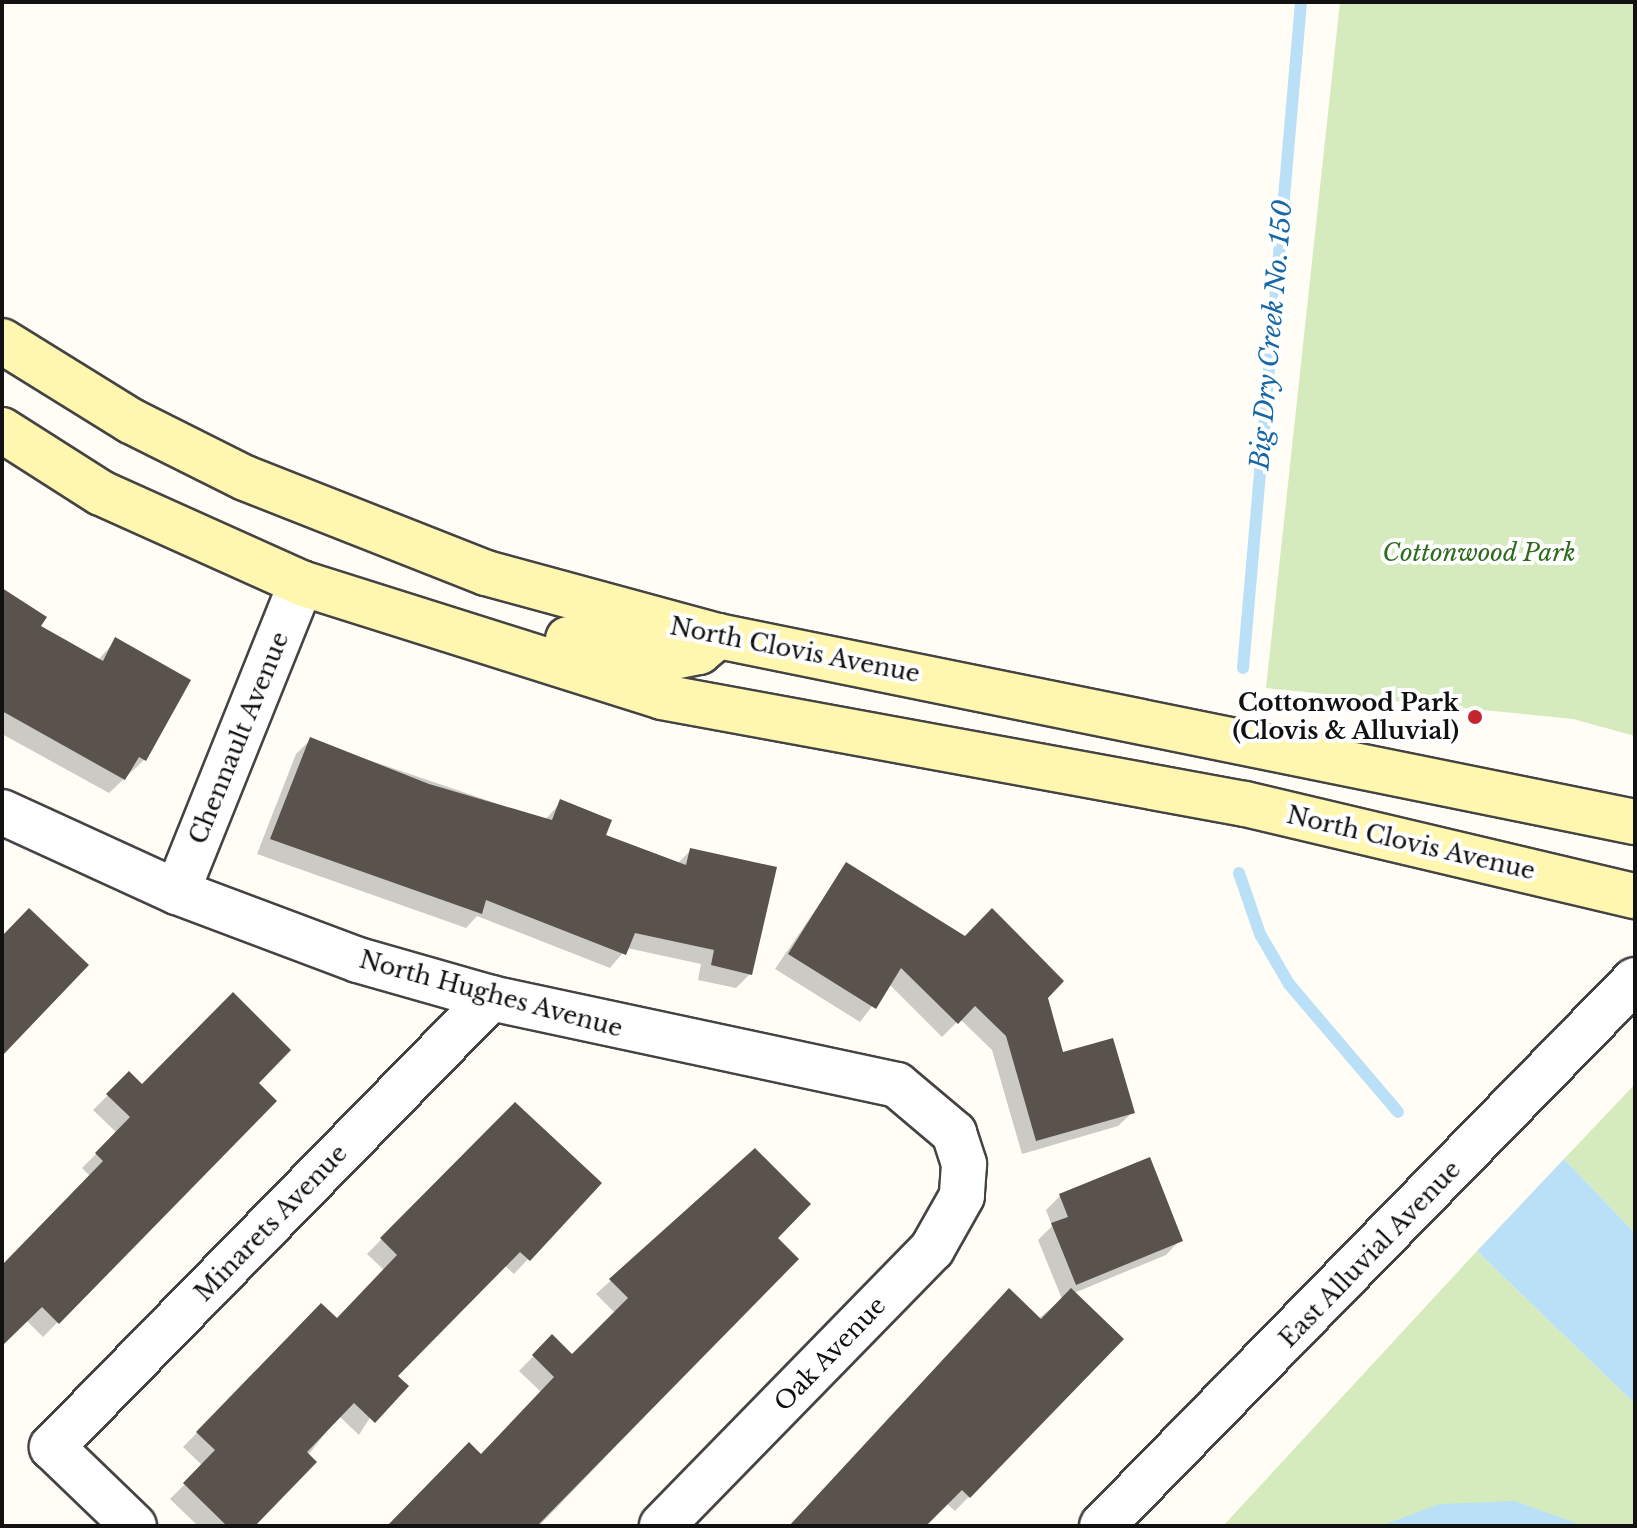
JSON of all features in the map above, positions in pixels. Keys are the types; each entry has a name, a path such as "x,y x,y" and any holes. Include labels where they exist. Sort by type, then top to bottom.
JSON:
{"main road":[{"name":"North Clovis Avenue","path":"2,341 131,421 312,506 486,573 718,636 1635,822"},
{"name":"North Clovis Avenue","path":"2,430 101,493 301,583 662,697 1245,804 1635,896"},
{"path":"301,583 411,590 654,661 699,652 718,636"}],"street":[{"name":"Chennault Avenue","path":"177,892 301,583"},
{"name":"North Hughes Avenue","path":"2,812 177,892 358,960 491,998 897,1085 954,1133 964,1164"},
{"name":"East Alluvial Avenue","path":"1102,1526 1635,980"},
{"name":"Minarets Avenue","path":"134,1526 52,1447 491,998"},
{"name":"Oak Avenue","path":"662,1526 932,1249 962,1196 964,1164"}],"green space":[{"name":"Cottonwood Park","path":"1340,2 1635,2 1635,736 1573,719 1266,688"},
{"path":"1635,1084 1635,1233 1564,1159"},
{"path":"1477,1251 1635,1404 1635,1526 1223,1526"}],"water":[{"path":"1564,1159 1635,1233 1635,1404 1477,1251"},
{"path":"1515,1501 1584,1526 1380,1526 1440,1504"}],"building":[{"path":"2,588 47,617 41,626 103,661 115,637 191,680 146,761 139,757 125,780 2,711"},
{"path":"310,737 429,784 552,820 560,799 612,820 606,835 686,865 690,848 777,867 752,975 711,965 714,950 635,933 626,955 486,900 482,914 270,839"},
{"path":"846,862 965,936 992,908 1064,981 1048,998 1063,1052 1113,1038 1135,1113 1036,1141 1006,1036 975,1006 958,1024 901,968 876,1009 788,954"},
{"path":"29,908 89,965 2,1056 2,936"},
{"path":"233,992 291,1050 259,1083 277,1101 59,1324 42,1307 2,1346 2,1265 103,1161 95,1153 130,1117 106,1094 129,1071 142,1084"},
{"path":"515,1102 602,1183 530,1261 520,1252 398,1376 409,1386 375,1423 354,1403 307,1452 317,1462 255,1526 227,1526 183,1483 215,1450 196,1432 321,1303 337,1318 397,1255 380,1238"},
{"path":"755,1148 811,1204 778,1238 799,1259 537,1526 387,1526 469,1442 481,1454 554,1377 532,1355 552,1334 572,1354 628,1298 609,1279"},
{"path":"1150,1157 1183,1241 1076,1285 1051,1223 1068,1217 1059,1194"},
{"path":"1009,1288 1041,1319 1071,1288 1124,1339 970,1498 962,1490 926,1526 789,1526"}],"waterway":[{"name":"Big Dry Creek No. 150","path":"1243,668 1301,2"},
{"name":"Big Dry Creek No. 150","path":"1239,873 1260,934 1289,984 1398,1112"}],"place":[{"name":"Cottonwood Park (Clovis & Alluvial)","path":"1475,717"}]}
